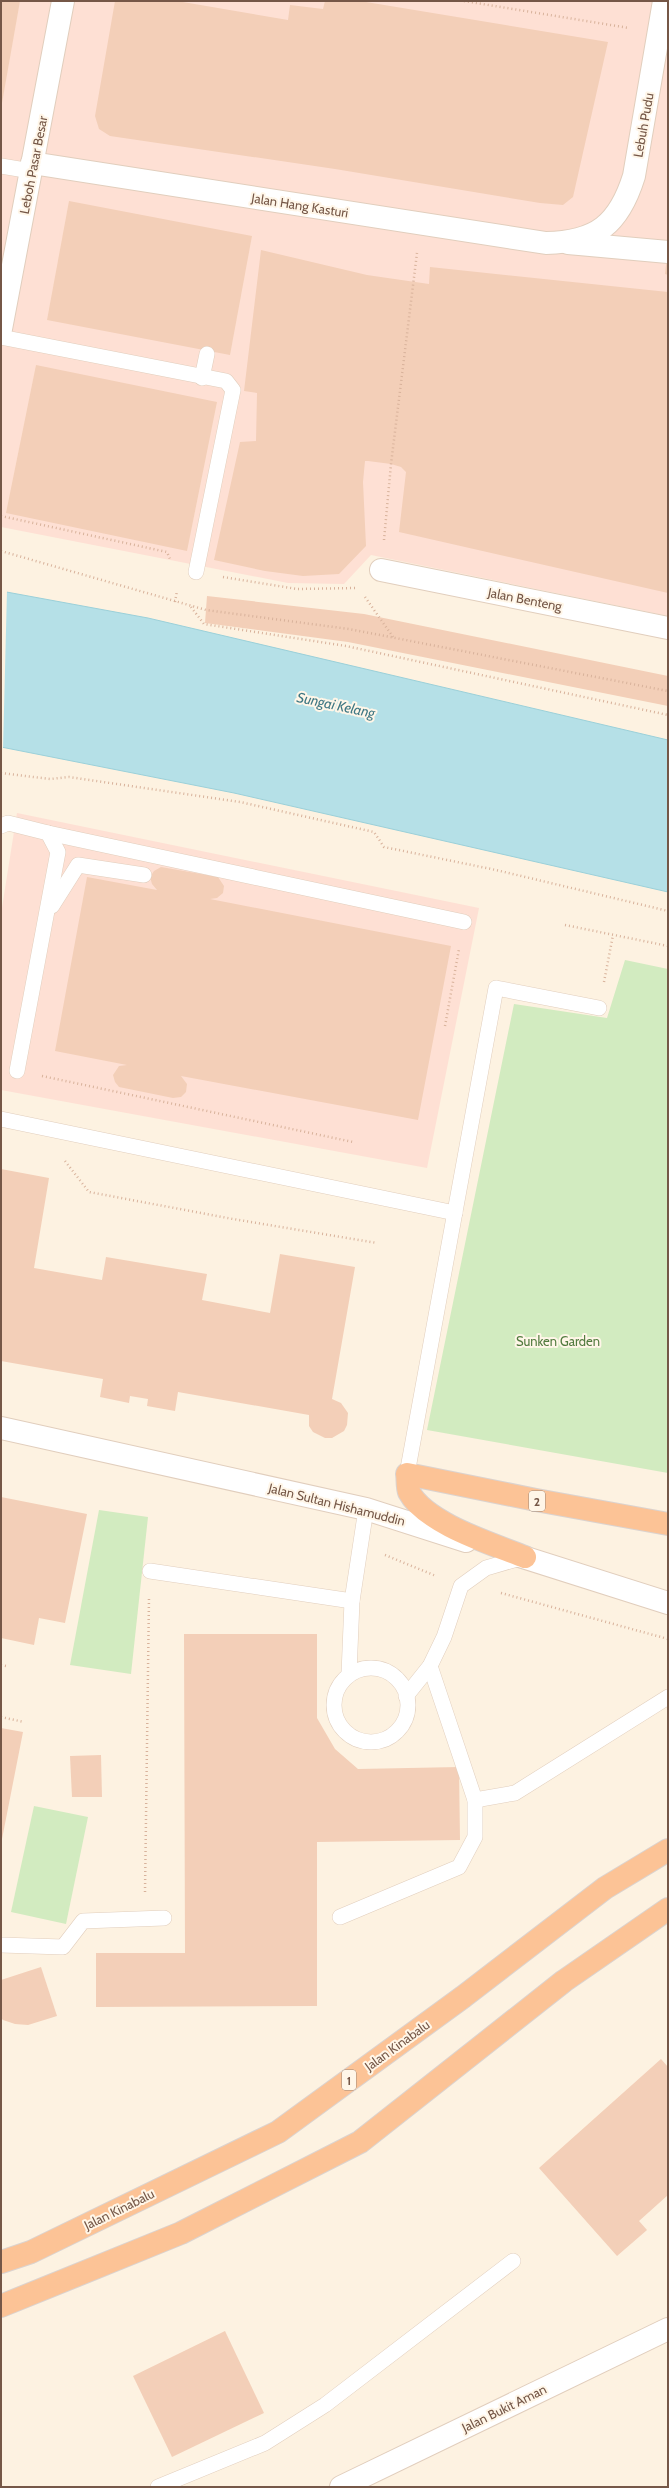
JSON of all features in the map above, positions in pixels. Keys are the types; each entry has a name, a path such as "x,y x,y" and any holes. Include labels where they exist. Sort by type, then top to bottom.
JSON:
{"highway":[{"name":"2","path":"407,1474 536,1500 668,1524"},
{"path":"407,1474 408,1491 418,1504 438,1519 525,1557"},
{"name":"Jalan Kinabalu","path":"1,2262 31,2252 278,2132 463,1997 605,1888 668,1850"},
{"path":"1,2306 181,2233 360,2142 564,1982 668,1909"}],"street":[{"name":"Leboh Pasar Besar","path":"2,317 63,1"},
{"name":"Lebuh Pudu","path":"593,235 617,216 628,195 634,176 662,38 664,1"},
{"name":"Jalan Hang Kasturi","path":"32,167 546,244 568,243 668,252"},
{"name":"Jalan Hang Kasturi","path":"568,243 593,235"},
{"name":"Jalan Benteng","path":"381,570 668,628"},
{"name":"Jalan Sultan Hishamuddin","path":"1,1428 366,1509 525,1557 668,1603"},
{"name":"Jalan Bukit Aman","path":"341,2487 668,2329"}],"lane":[{"path":"1,166 32,167"},
{"path":"1,337 202,378 226,381 233,390 196,572"},
{"path":"202,378 207,354"},
{"path":"1,826 8,823 48,833 464,922"},
{"path":"17,1071 48,912 58,852 48,833"},
{"path":"48,912 78,865 144,875"},
{"path":"407,1474 496,988 599,1008"},
{"path":"1,1119 455,1213"},
{"path":"349,1674 352,1601 366,1509"},
{"path":"406,1696 430,1666 444,1637 461,1586 486,1568 525,1557"},
{"path":"150,1571 352,1601"},
{"path":"340,1917 459,1866 475,1837 475,1800 430,1666"},
{"path":"372,1668 384,1670 398,1681 406,1696 407,1708 404,1721 397,1730 387,1738 375,1741 363,1741 352,1736 343,1728 336,1718 334,1706 338,1688 349,1674 360,1669 372,1668"},
{"path":"475,1800 515,1793 668,1697"},
{"path":"1,1945 63,1947 83,1921 164,1918"},
{"path":"158,2487 265,2443 325,2405 513,2261"}],"path":[{"path":"464,1 662,38"},
{"path":"196,572 297,590 359,588 381,570 390,464 412,282"},
{"path":"1,516 167,552 173,563"},
{"path":"1,551 190,606 349,629 668,691"},
{"path":"175,602 178,589"},
{"path":"190,606 204,624 346,646 668,715"},
{"path":"371,608 393,638"},
{"path":"1,773 50,779 69,777 240,802 374,832 384,847 496,870 668,911"},
{"path":"445,1026 464,922"},
{"path":"565,925 668,946"},
{"path":"599,1008 612,935"},
{"path":"17,1071 353,1142"},
{"path":"63,1159 89,1192 233,1220 377,1243"},
{"path":"360,1545 461,1586 517,1596 668,1639"},
{"path":"144,1919 150,1571"},
{"path":"1,1665 6,1666"},
{"path":"1,1717 24,1722"}],"shaded area":[{"path":"1,1 668,1 668,616 371,555 344,584 288,583 1,527"},
{"path":"17,813 479,908 427,1168 1,1090 1,914"}],"green space":[{"name":"Sunken Garden","path":"625,960 668,969 668,1473 427,1430 514,1004 607,1018"},
{"path":"99,1510 148,1517 131,1674 70,1665"},
{"path":"34,1806 88,1817 66,1924 11,1912"}],"water":[{"name":"Sungai Kelang","path":"1,591 148,618 668,740 668,892 234,793 1,747"}],"pier":[{"path":"1,589 7,590 3,749 1,749"}],"building":[{"path":"1,1 20,1 2,103 1,102"},
{"path":"115,1 177,1 288,20 290,5 323,9 325,1 360,1 608,42 573,197 563,205 540,203 335,169 110,136 99,129 95,116"},
{"path":"69,201 252,236 230,355 47,320"},
{"path":"261,250 367,275 429,284 430,267 668,292 668,593 399,532 406,472 401,467 391,464 368,461 365,461 363,482 366,546 339,574 303,576 265,571 214,560 240,442 256,441 257,393 244,391"},
{"path":"668,257 668,275 665,274"},
{"path":"36,365 217,402 187,551 6,513"},
{"path":"207,596 364,614 668,676 668,706 348,642 205,623"},
{"path":"161,867 218,877 224,886 223,893 217,898 210,899 451,946 418,1120 181,1076 187,1084 186,1092 181,1097 173,1098 119,1087 115,1082 113,1075 119,1066 127,1065 55,1051 87,877 157,890 152,884 150,877 154,871"},
{"path":"1,1169 49,1178 34,1268 102,1280 106,1257 207,1274 202,1300 270,1313 280,1254 355,1267 332,1399 341,1403 348,1413 347,1425 344,1431 332,1438 325,1438 313,1432 309,1426 309,1415 178,1392 175,1411 147,1406 148,1399 130,1396 129,1403 100,1397 103,1379 1,1361"},
{"path":"1,1497 87,1514 65,1623 39,1618 34,1645 1,1638"},
{"path":"184,1634 317,1634 317,1718 335,1749 358,1769 459,1767 460,1840 317,1842 317,2006 96,2007 96,1953 185,1953"},
{"path":"1,1728 23,1732 2,1839 2,1773"},
{"path":"101,1755 102,1797 72,1797 70,1756"},
{"path":"41,1967 57,2016 28,2025 15,2024 3,2020 1,2018 1,1980"},
{"path":"661,2059 668,2067 668,2195 639,2221 647,2230 617,2256 539,2168"},
{"path":"225,2331 264,2413 172,2457 133,2376"}]}
